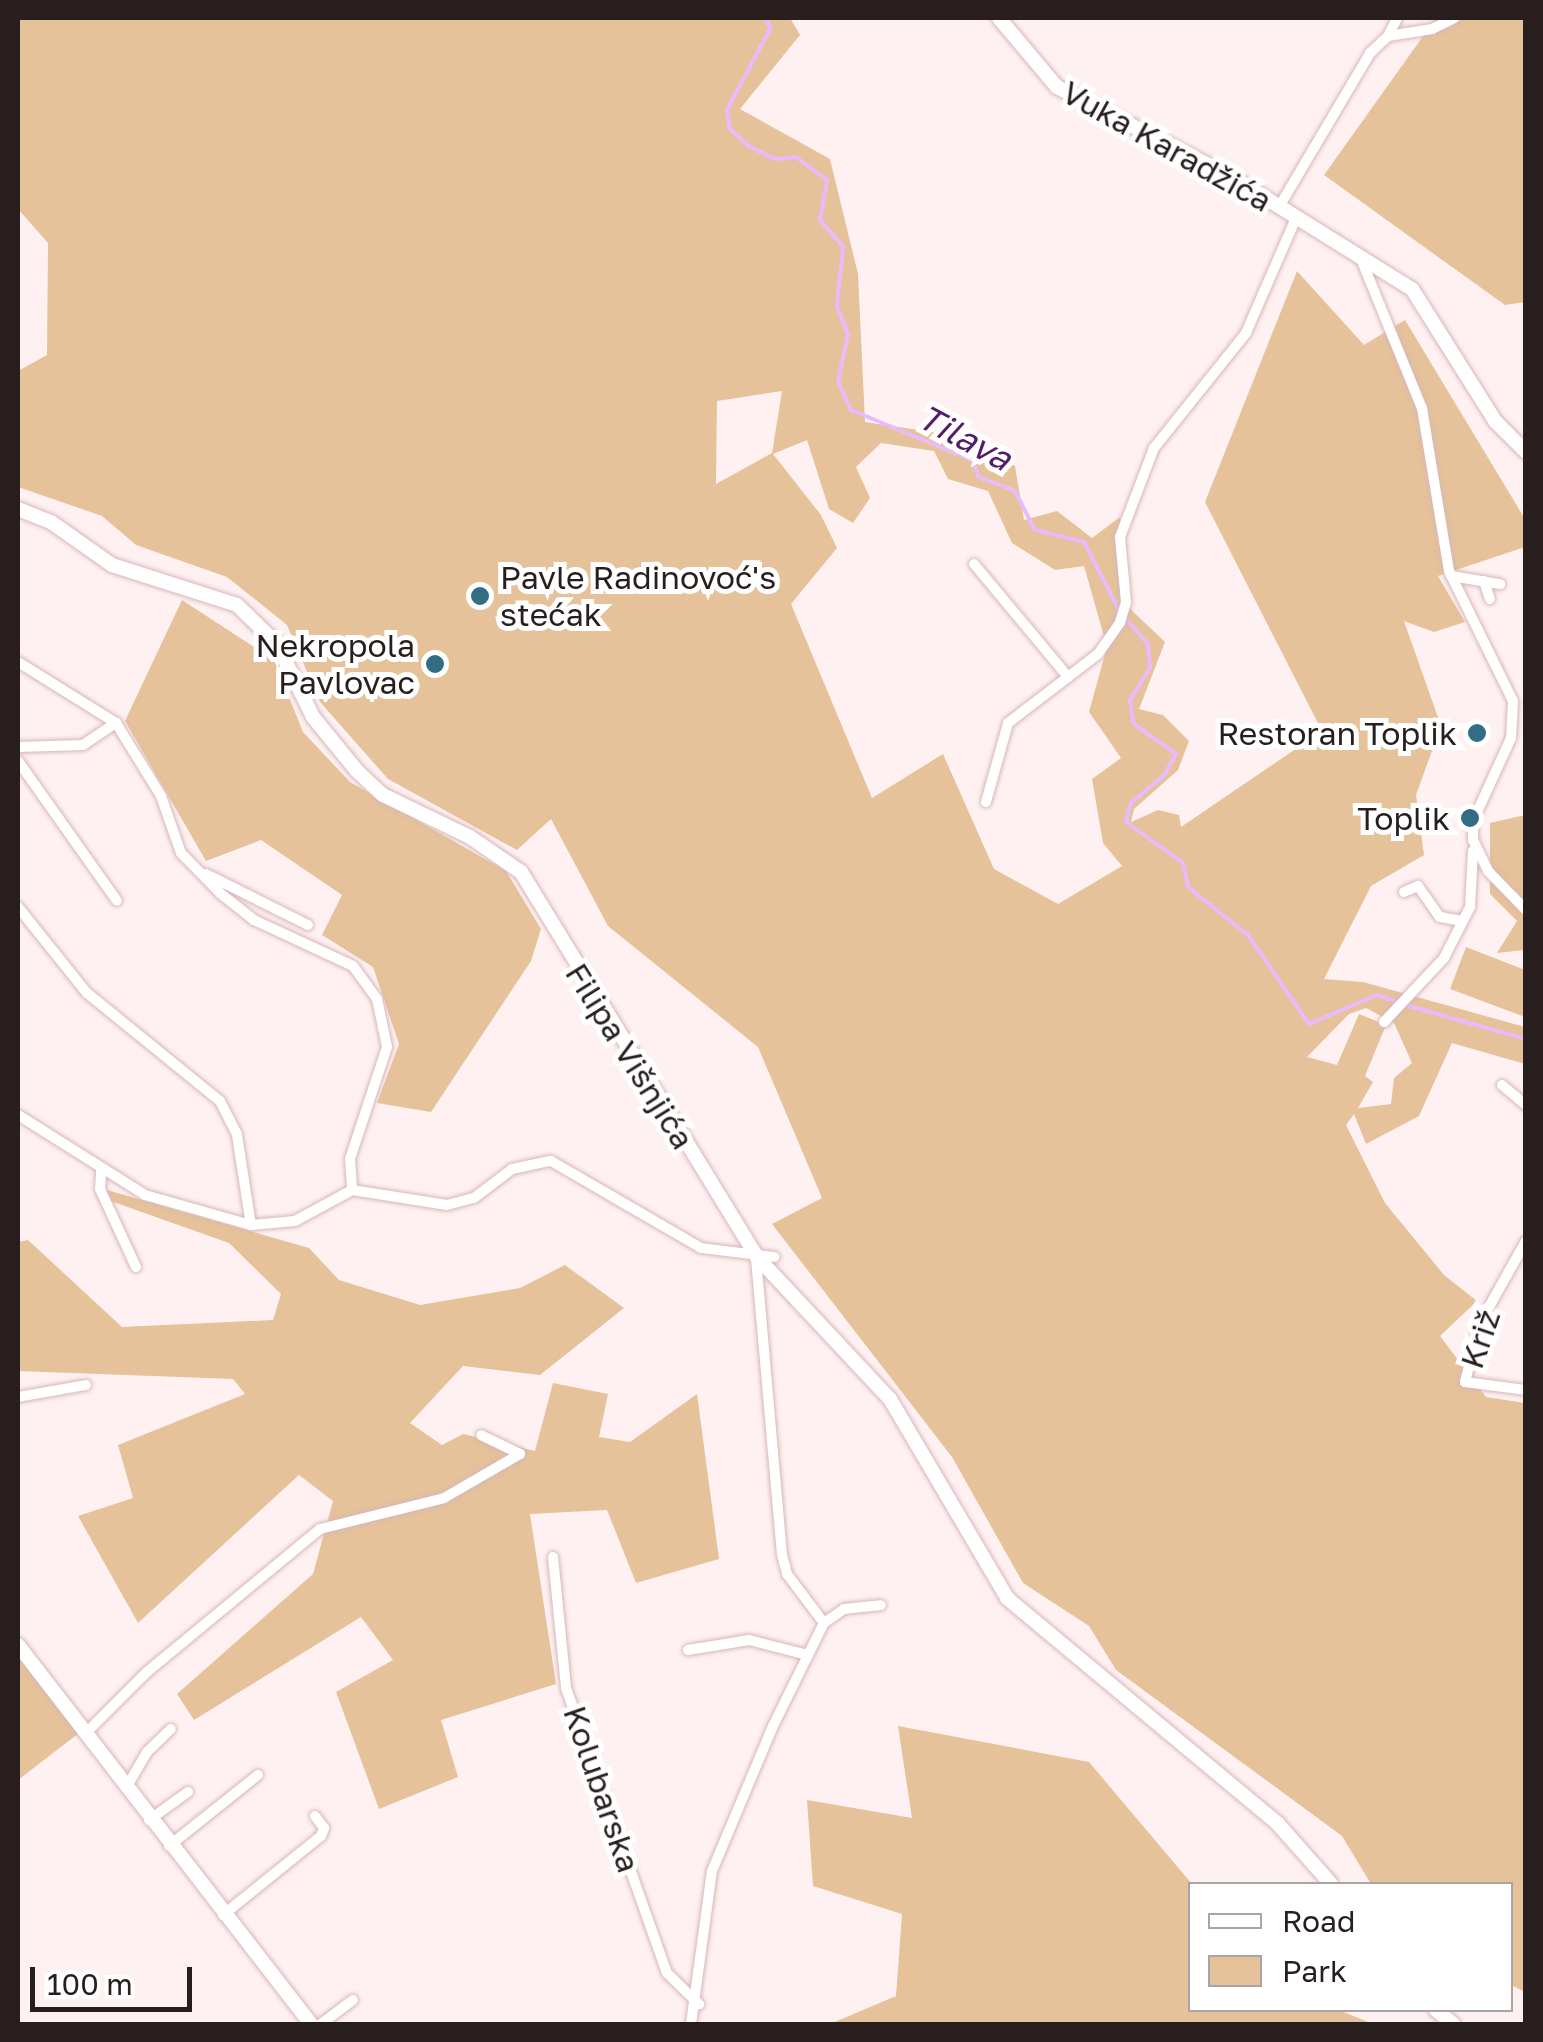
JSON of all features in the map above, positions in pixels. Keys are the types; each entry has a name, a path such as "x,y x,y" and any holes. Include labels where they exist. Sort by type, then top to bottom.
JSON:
{"main road":[{"name":"Vuka Karadžića","path":"1004,20 1057,88 1278,207 1412,289 1506,438 1526,452"},
{"name":"Filipa Višnjića","path":"18,509 52,522 112,566 236,605 277,644 313,717 357,771 383,795 504,857 532,887 596,1004 756,1256 890,1398 992,1578 1023,1614 1252,1800 1329,1882"},
{"path":"18,1645 222,1916 311,2024"}],"street":[{"path":"1278,207 1370,53 1388,36 1397,18"},
{"path":"1388,36 1432,29 1455,18"},
{"name":"Vuka Karadžića","path":"986,802 1008,723 1098,654 1123,618 1120,537 1154,448 1246,333 1296,218"},
{"path":"1359,254 1422,408 1451,576 1513,702 1510,738 1473,820 1474,892 1463,921 1444,958 1384,1022"},
{"path":"974,564 1068,677"},
{"path":"1451,576 1500,584"},
{"path":"1484,581 1490,599"},
{"path":"18,662 116,723 161,796 181,853 198,870 254,920 353,966 377,999 387,1047 350,1160 352,1190"},
{"path":"18,747 83,745 116,723"},
{"path":"18,761 117,902"},
{"path":"1473,840 1488,871 1526,910"},
{"path":"198,870 308,924"},
{"path":"1404,892 1418,886 1440,917 1463,921"},
{"path":"18,906 87,993 220,1100 237,1135 250,1225"},
{"path":"1502,1085 1526,1105"},
{"path":"18,1115 101,1172 145,1195 250,1225 295,1221 352,1190 447,1205 474,1198 512,1169 551,1161 701,1248 774,1257"},
{"path":"101,1172 100,1189 136,1267"},
{"name":"Križ","path":"1526,1242 1480,1323 1465,1382 1526,1390"},
{"path":"756,1256 782,1555 787,1574 824,1623"},
{"path":"18,1397 86,1385"},
{"path":"84,1734 147,1672 320,1529 444,1498 520,1454 481,1434"},
{"name":"Kolubarska","path":"553,1557 566,1688 667,1973 699,2004"},
{"path":"692,2024 699,2004 712,1871 808,1654 824,1623 844,1609 881,1605"},
{"path":"688,1650 749,1640 808,1654"},
{"path":"126,1788 147,1752 172,1730"},
{"path":"169,1846 258,1775"},
{"path":"150,1820 188,1792"},
{"path":"222,1916 321,1836 324,1828 315,1816"},
{"path":"321,2024 353,2000"}],"green space":[{"path":"18,18 790,18 800,35 740,109 830,159 858,274 865,422 959,436 972,460 995,454 1015,466 1024,520 1057,511 1092,538 1120,517 1124,603 1165,642 1139,709 1163,715 1189,741 1178,770 1134,809 1131,822 1158,810 1179,815 1181,827 1322,731 1205,502 1297,271 1364,345 1405,320 1525,519 1525,547 1438,576 1465,622 1434,632 1404,621 1441,726 1416,795 1424,855 1371,886 1324,979 1363,982 1525,1027 1525,1064 1452,1043 1419,1116 1366,1144 1354,1114 1346,1125 1385,1203 1444,1275 1477,1301 1440,1336 1486,1397 1525,1403 1525,1992 1513,1986 1513,1882 1370,1882 1342,1836 1116,1670 1089,1626 1023,1583 952,1457 772,1224 822,1198 758,1047 608,926 551,819 517,850 388,779 320,702 287,625 227,577 136,545 102,516 18,487 18,371 47,355 48,243 18,209","holes":["782,391 772,453 716,484 717,401","807,440 829,509 853,523 870,498 856,467 881,443 934,451 948,479 988,491 1012,543 1055,570 1084,566 1107,647 1089,712 1121,758 1092,779 1103,843 1122,866 1058,904 994,869 943,754 872,798 791,604 837,548 821,515 773,454","1366,1008 1394,1023 1412,1063 1394,1078 1391,1104 1358,1108 1373,1082 1365,1076 1386,1025 1359,1014 1337,1065 1307,1057 1349,1014"]},
{"path":"1436,18 1525,18 1525,302 1505,305 1324,175"},
{"path":"182,600 274,660 303,732 350,782 506,871 541,929 531,961 431,1112 377,1103 399,1044 373,967 322,935 342,895 261,840 206,861 125,721"},
{"path":"1525,815 1525,950 1497,953 1517,921 1490,894 1490,823"},
{"path":"1466,947 1525,970 1525,1017 1450,989"},
{"path":"107,1190 309,1248 339,1280 420,1305 520,1288 565,1265 624,1308 540,1375 463,1366 410,1423 442,1445 463,1434 535,1451 553,1383 608,1394 599,1437 630,1442 697,1394 719,1559 636,1583 607,1510 530,1514 556,1684 441,1720 458,1777 379,1809 336,1692 393,1660 361,1617 194,1720 177,1694 313,1574 333,1501 299,1475 138,1623 78,1516 133,1498 118,1445 245,1394 233,1379 18,1371 18,1242 28,1240 122,1327 273,1320 281,1294 229,1243 105,1199"},
{"path":"18,1652 79,1733 18,1780"},
{"path":"898,1726 1089,1762 1190,1882 1188,2012 1344,2012 1373,2024 830,2024 896,1996 902,1914 813,1886 807,1800 912,1818"}],"waterway":[{"name":"Tilava","path":"764,18 771,27 727,110 730,129 748,146 775,159 796,157 827,180 820,220 843,246 837,306 848,334 838,381 851,410 972,460 979,477 1015,491 1035,530 1084,542 1120,612"},
{"name":"Tilava","path":"1126,619 1148,644 1150,668 1130,700 1134,724 1176,754 1165,774 1131,803 1126,822 1183,863 1188,887 1248,935 1309,1024 1377,995 1397,1002"},
{"name":"Tilava","path":"1405,1005 1526,1039"}],"place":[{"name":"Pavle Radinovoć's stećak","path":"480,596"},
{"name":"Nekropola Pavlovac","path":"435,664"},
{"name":"Restoran Toplik","path":"1477,733"},
{"name":"Toplik","path":"1470,818"}]}
